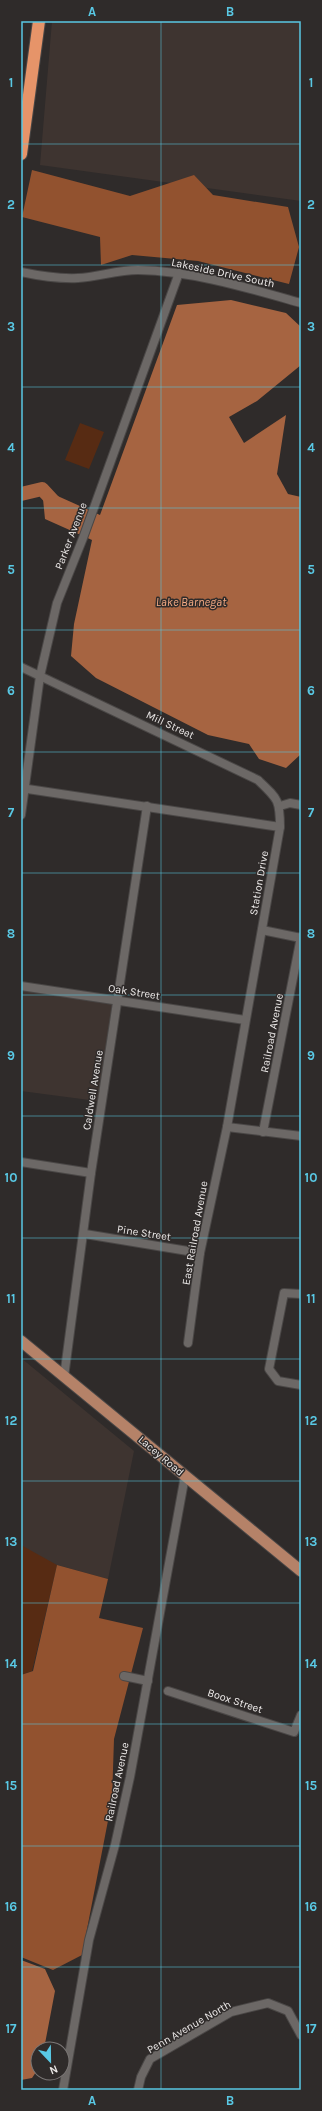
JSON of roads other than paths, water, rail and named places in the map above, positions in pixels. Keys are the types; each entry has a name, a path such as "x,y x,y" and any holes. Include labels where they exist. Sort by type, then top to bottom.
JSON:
{"highway":[{"path":"21,154 39,21"}],"main road":[{"name":"Lacey Road","path":"21,1341 301,1571"}],"street":[{"name":"Lakeside Drive South","path":"21,272 64,278 80,278 123,270 178,273 250,288 301,303"},
{"name":"Parker Avenue","path":"21,815 23,788 40,676 57,603 83,538 178,273"},
{"name":"Mill Street","path":"21,667 258,780 275,796 280,806"},
{"path":"23,788 280,827 280,806 290,803 301,806"},
{"name":"Caldwell Avenue","path":"64,1377 85,1234 91,1173 147,806"},
{"name":"Station Drive","path":"227,1127 280,827"},
{"path":"262,930 301,938"},
{"name":"Railroad Avenue","path":"263,1132 301,938"},
{"name":"Oak Street","path":"21,986 245,1020"},
{"path":"227,1127 301,1136"},
{"name":"East Railroad Avenue","path":"188,1343 200,1253 227,1127"},
{"path":"21,1162 91,1173"},
{"name":"Pine Street","path":"85,1234 200,1253"},
{"path":"301,1294 284,1293 269,1369 278,1381 301,1385"},
{"name":"Railroad Avenue","path":"63,2090 89,1940 115,1846 148,1681 186,1476"},
{"path":"124,1676 148,1681"},
{"name":"Boox Street","path":"168,1692 294,1732 301,1715"},
{"name":"Penn Avenue North","path":"138,2090 141,2078 150,2060 232,2012 268,2003 288,2011 301,2035"}],"water":[{"name":"Lake Barnegat","path":"231,300 286,313 301,327 301,365 257,401 229,417 244,443 286,415 277,474 288,494 301,497 301,754 286,768 259,759 249,744 208,735 96,678 71,656 74,624 92,540 45,519 42,489 100,515 177,305"},
{"path":"21,1960 45,1969 55,1991 46,2041 30,2041 30,2078 21,2080"}],"waterway":[{"path":"21,494 42,489 55,503"}]}
